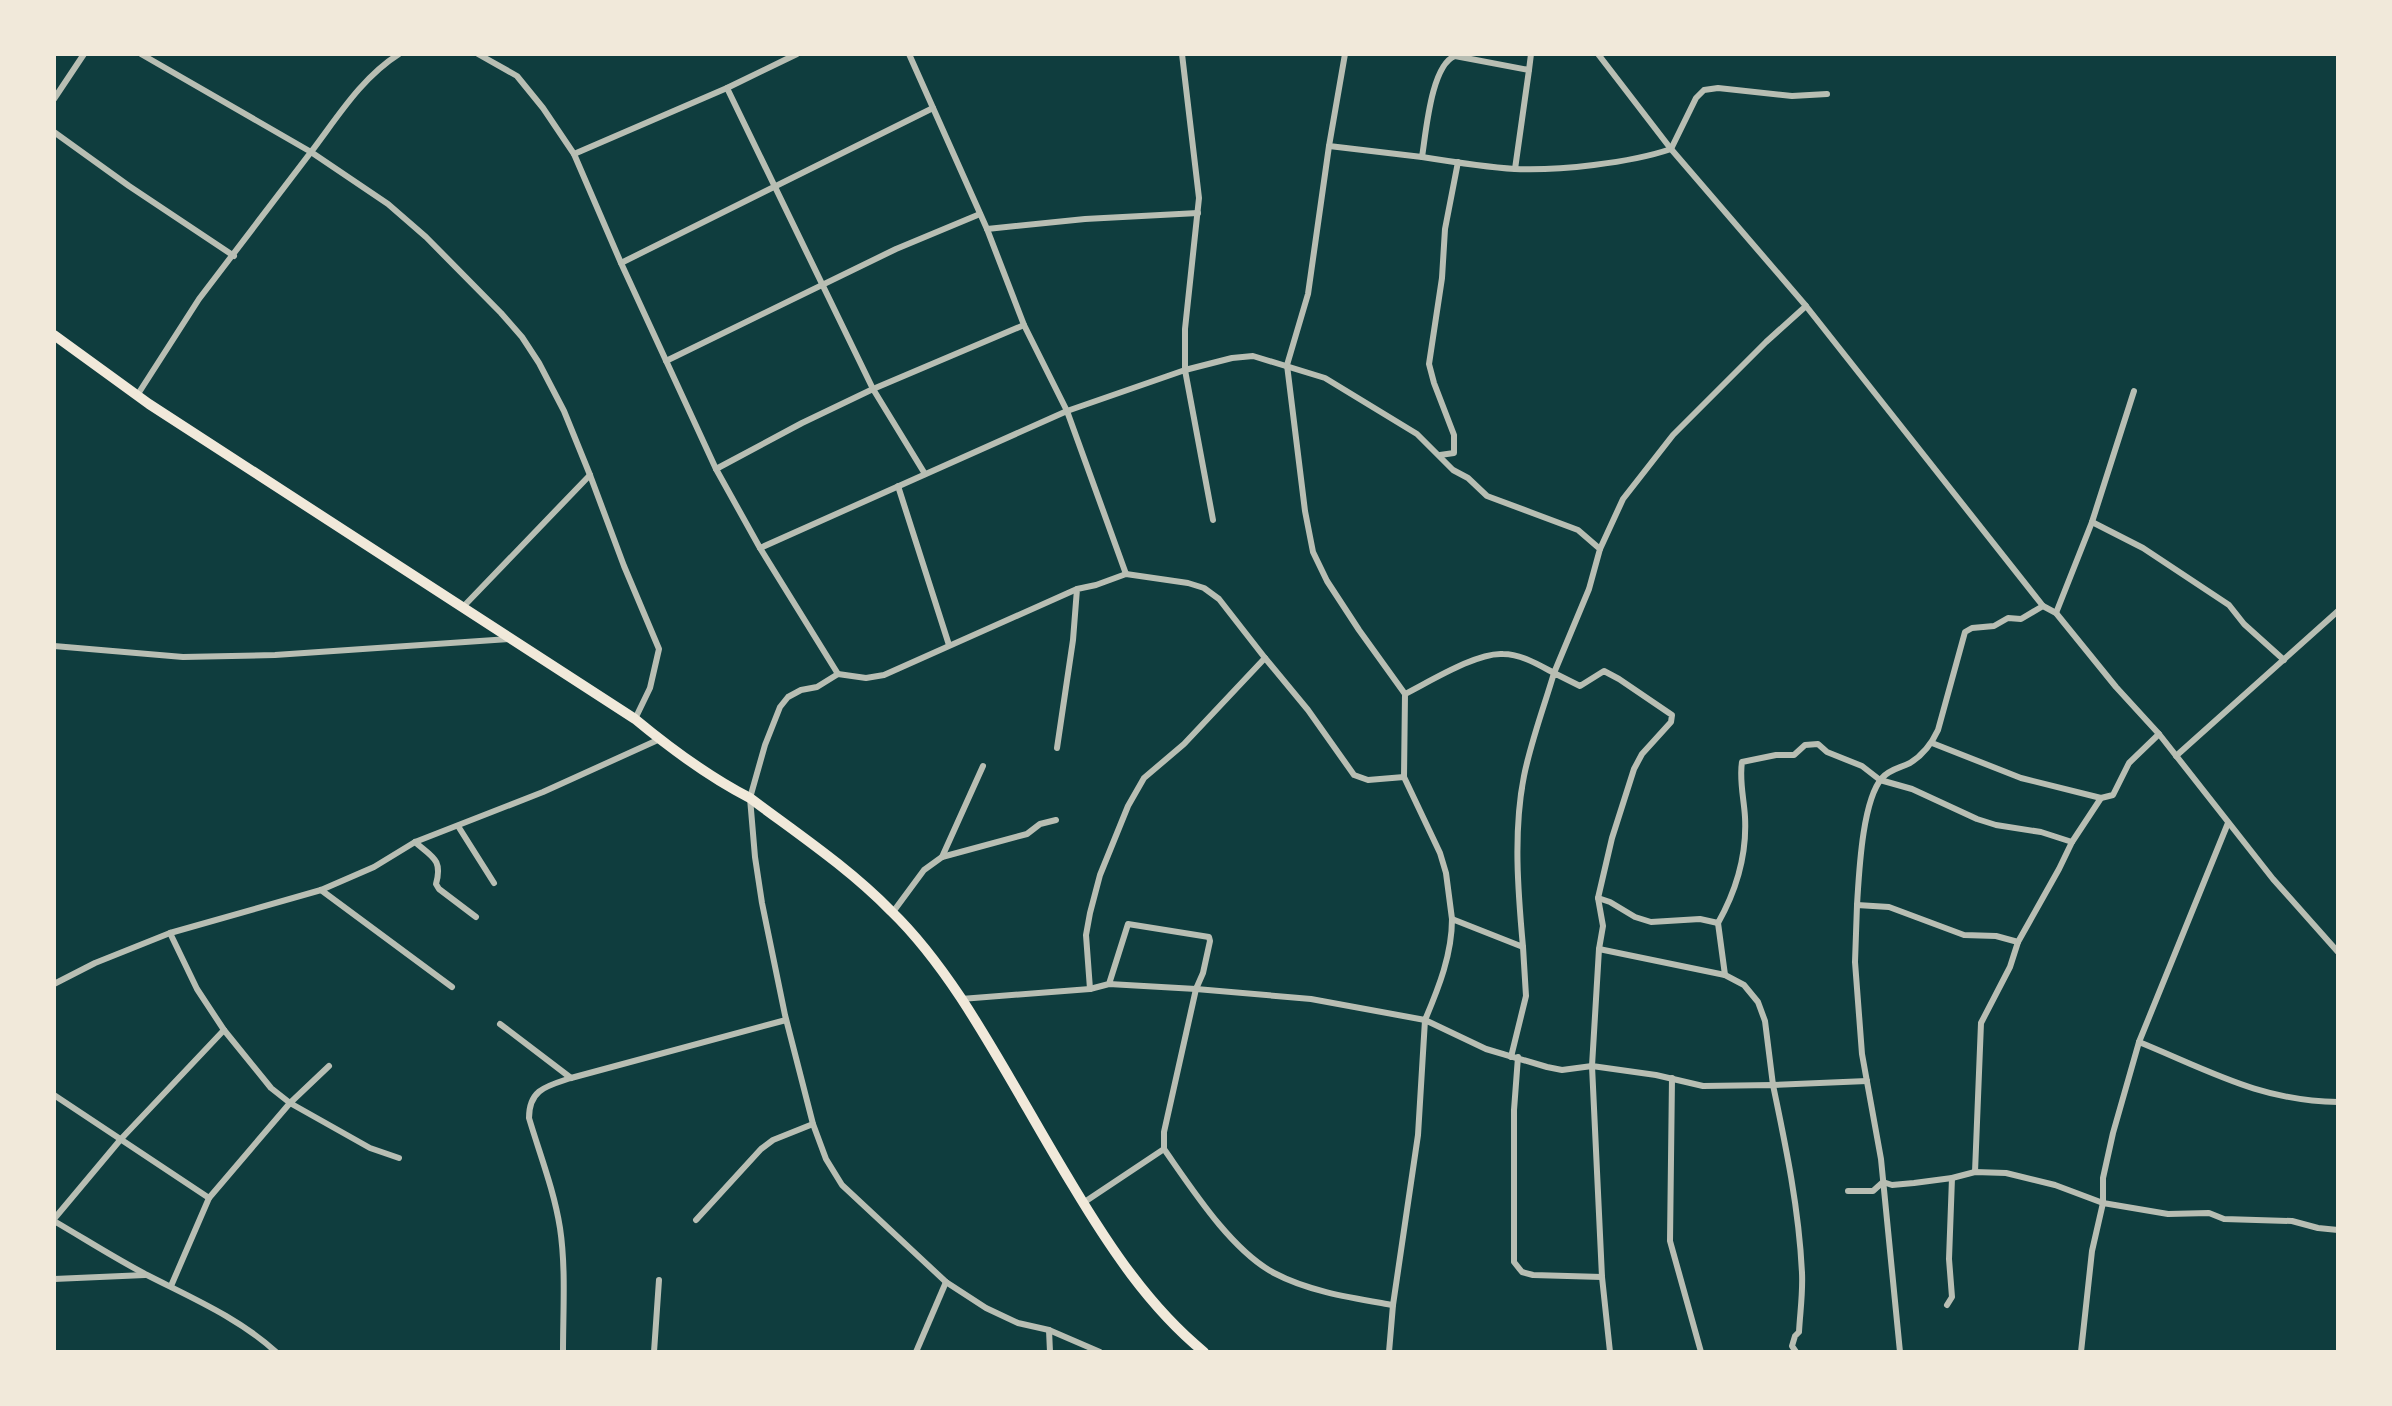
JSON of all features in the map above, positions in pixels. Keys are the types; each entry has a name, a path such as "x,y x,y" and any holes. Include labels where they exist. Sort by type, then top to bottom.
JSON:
{"highway":[{"path":"54,335 149,404 635,719 732,789 750,798 851,874 893,912 931,958 961,999 1105,1239 1138,1284 1204,1352"}],"street":[{"path":"54,99 84,54"},
{"path":"141,54 311,152 397,212 426,237 508,321 539,363 564,411 659,649 650,688 635,719"},
{"path":"138,394 199,299 354,95 382,65 399,54"},
{"path":"478,54 517,76 543,108 574,154 716,469 760,548 838,674"},
{"path":"574,154 727,88 797,54"},
{"path":"909,54 987,229 1024,325 1067,411 1126,574"},
{"path":"1182,54 1192,127 1198,213 1185,329 1185,370 1213,520"},
{"path":"1345,54 1308,294 1287,366 1305,511 1313,552 1327,581 1405,694 1404,777 1440,853 1446,873 1452,919 1452,939 1445,966 1425,1020 1418,1135 1393,1305 1389,1352"},
{"path":"1515,169 1531,54"},
{"path":"1598,54 1671,149 1806,306 2043,606 2056,613 2116,687 2159,734 2273,879 2338,952"},
{"path":"1422,157 1434,91 1447,59 1455,56 1529,71"},
{"path":"727,88 873,389 925,474"},
{"path":"1329,146 1515,169 1539,169 1651,156 1671,149 1696,98 1704,90 1718,88 1792,96 1827,94"},
{"path":"621,263 933,108"},
{"path":"54,132 233,256"},
{"path":"1440,456 1454,453 1455,445 1454,435 1432,375 1430,355 1442,278 1447,218 1458,162"},
{"path":"987,229 1085,219 1198,213"},
{"path":"666,361 896,249 980,214"},
{"path":"1602,1277 1533,1275 1522,1272 1514,1262 1514,1057 1525,996 1519,817 1526,767 1555,673 1589,589 1600,549 1623,499 1673,435 1806,306"},
{"path":"716,469 873,389 1024,325"},
{"path":"760,548 1067,411 1185,370 1253,356 1325,378 1418,434 1453,470 1468,478 1487,496 1577,530 1600,549"},
{"path":"2056,613 2092,522 2134,391"},
{"path":"462,608 590,475"},
{"path":"898,486 949,645"},
{"path":"2092,522 2143,548 2229,604 2244,624 2284,660"},
{"path":"1100,1352 1049,1330 1018,1322 986,1308 946,1282 869,1213 842,1185 826,1159 813,1124 786,1020 761,891 750,798 765,744 780,707 788,697 801,690 817,687 838,674 866,678 884,675 1077,589 1126,574 1204,588 1219,599 1308,710 1354,775 1368,780 1404,777"},
{"path":"1057,748 1073,640 1077,589"},
{"path":"1900,1352 1883,1182 1862,1054 1855,962 1857,905 1866,817 1880,780 1891,771 1919,757 1938,730 1965,632 1972,628 1994,626 2008,618 2021,619 2043,606"},
{"path":"2176,756 2338,611"},
{"path":"54,646 196,657 275,655 511,639"},
{"path":"1405,694 1460,666 1492,654 1505,653 1580,686 1604,671 1619,678 1672,715 1671,722 1642,754 1634,769 1612,838 1598,898 1603,926 1599,949 1592,1066 1602,1277 1610,1352"},
{"path":"1090,989 1086,935 1090,913 1100,875 1128,806 1144,778 1184,744 1265,658"},
{"path":"1931,743 2021,778 2101,798 2113,795 2129,763 2159,734"},
{"path":"54,984 95,963 170,933 321,891 374,867 415,842 543,792 660,739"},
{"path":"1725,975 1718,923 1736,883 1743,848 1745,823 1742,762 1794,755 1805,745 1818,744 1827,752 1862,766 1880,780 1912,789 1986,822 2041,832 2072,842"},
{"path":"942,857 984,766"},
{"path":"1975,1172 1981,1023 2010,967 2018,942 2072,842 2101,798"},
{"path":"893,912 924,870 942,857 1027,834 1040,824 1056,820"},
{"path":"2081,1352 2092,1251 2103,1203 2103,1178 2113,1133 2139,1042 2228,823"},
{"path":"458,826 494,883"},
{"path":"415,842 438,862 440,870 436,884 439,889 476,918"},
{"path":"321,891 452,987"},
{"path":"1598,898 1651,922 1700,919 1718,923"},
{"path":"1857,905 1889,906 1964,935 1996,936 2018,942"},
{"path":"1452,919 1523,947"},
{"path":"1109,984 1125,930 1131,923 1209,937 1203,973 1196,989 1164,1132 1164,1149 1194,1193 1251,1258 1273,1272 1314,1288 1393,1305"},
{"path":"170,933 191,978 224,1030 271,1088 290,1103 370,1148 399,1158"},
{"path":"1599,949 1725,975 1744,985 1758,1002 1765,1021 1773,1085 1791,1174 1802,1275 1799,1332 1795,1336 1793,1346 1796,1352"},
{"path":"961,999 1090,989 1109,984 1311,999 1425,1020 1486,1049 1562,1070 1592,1066 1672,1078 1703,1086 1867,1081"},
{"path":"563,1352 564,1272 560,1230 553,1194 529,1118 529,1109 537,1092 544,1087 571,1079 786,1020"},
{"path":"500,1024 571,1079"},
{"path":"224,1030 121,1139 54,1220 147,1275 256,1333 276,1352"},
{"path":"2139,1042 2256,1091 2294,1099 2338,1102"},
{"path":"171,1286 209,1198 290,1103 329,1066"},
{"path":"1672,1078 1670,1241 1701,1352"},
{"path":"54,1094 209,1198"},
{"path":"696,1220 761,1149 773,1140 813,1124"},
{"path":"1083,1203 1164,1149"},
{"path":"1883,1182 1892,1185 1952,1178 1975,1172 2022,1176 2103,1203 2168,1214 2210,1213 2224,1219 2292,1221 2338,1230"},
{"path":"1947,1305 1952,1297 1949,1259 1952,1178"},
{"path":"1848,1191 1873,1191 1883,1182"},
{"path":"54,1279 147,1275"},
{"path":"654,1352 659,1280"},
{"path":"916,1352 946,1282"},
{"path":"1049,1330 1050,1352"}]}
